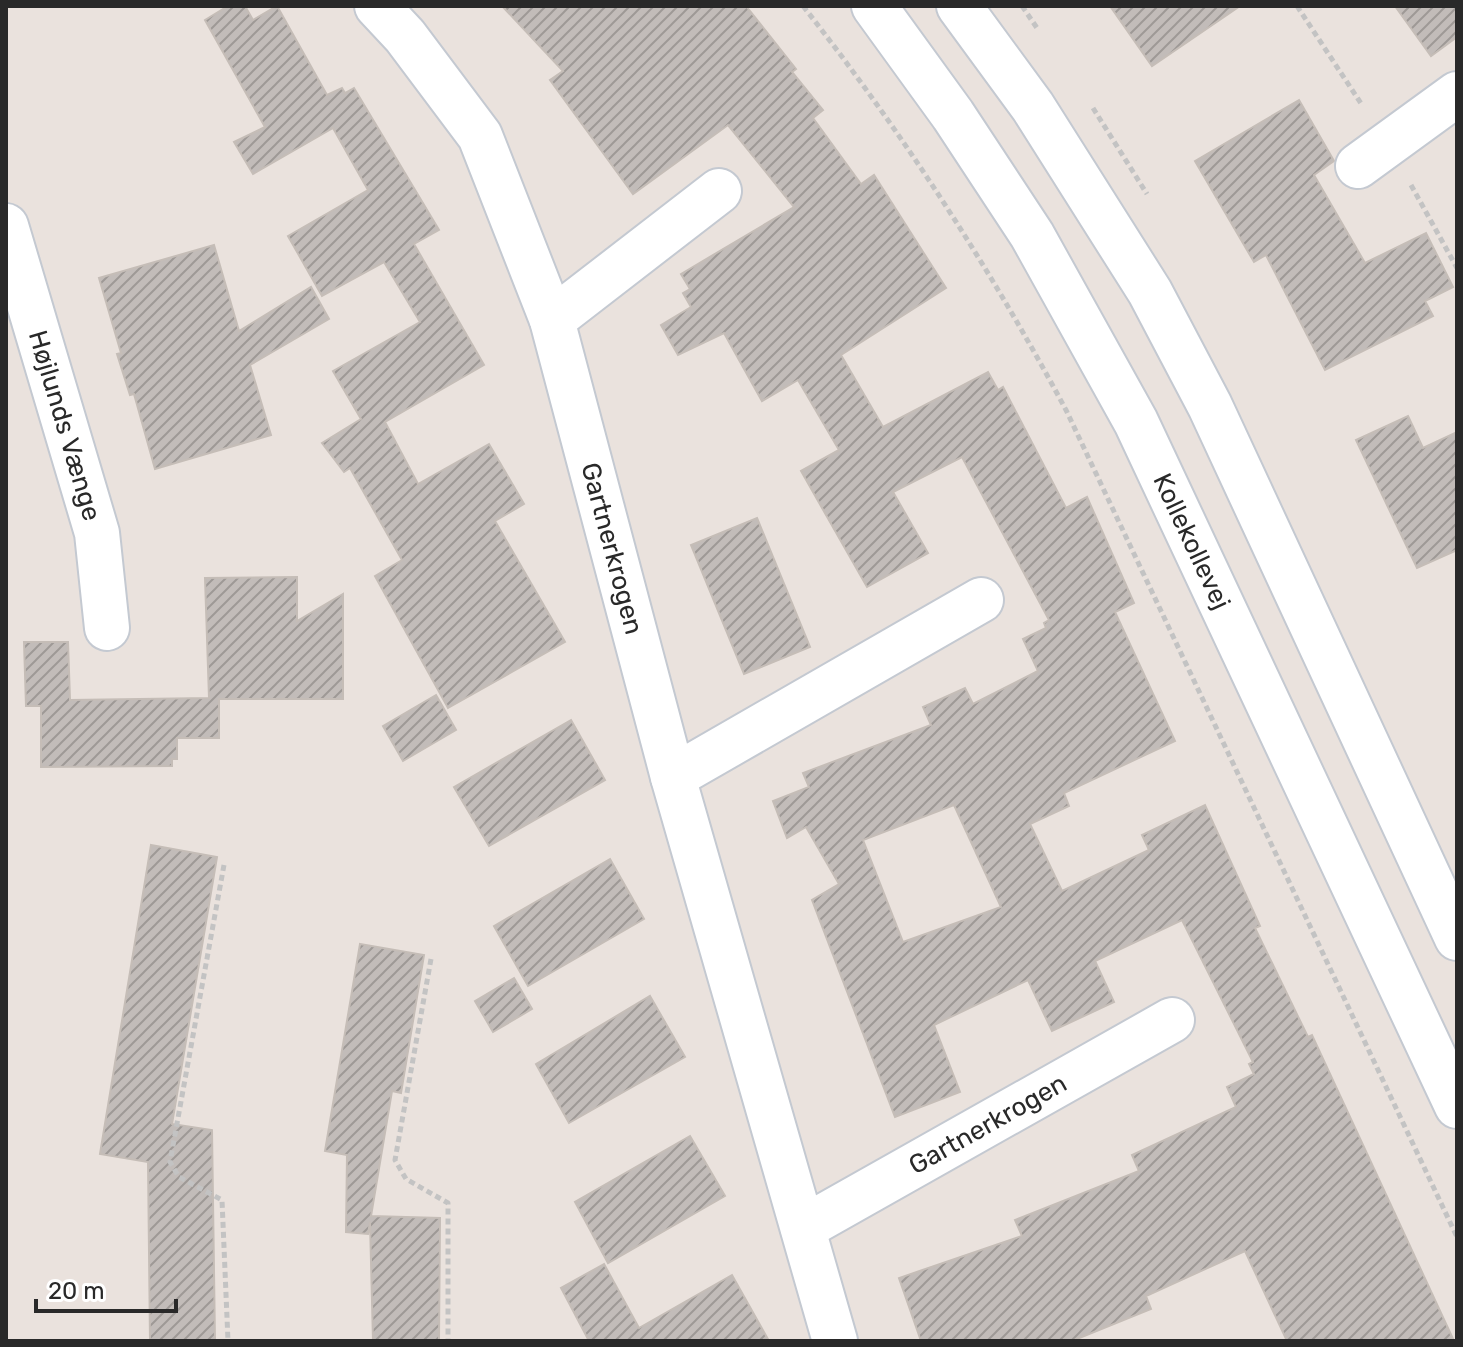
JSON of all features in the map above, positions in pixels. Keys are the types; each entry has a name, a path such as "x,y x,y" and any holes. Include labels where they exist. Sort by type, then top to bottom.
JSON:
{"street":[{"name":"Gartnerkrogen","path":"377,6 405,36 480,136 552,320 673,777 835,1341"},
{"name":"Kollekollevej","path":"874,6 953,115 1032,235 1136,422 1457,1106"},
{"path":"959,6 1033,107 1158,307 1210,406 1457,938"},
{"path":"1358,166 1457,94"},
{"path":"552,320 719,191"},
{"name":"Højlunds Vænge","path":"6,226 97,533 107,628"},
{"path":"673,777 981,600"},
{"name":"Gartnerkrogen","path":"803,1228 1172,1020"}],"path":[{"path":"803,6 943,198 1066,410 1457,1237"},
{"path":"224,865 170,1162 179,1177 222,1200 228,1341"},
{"path":"431,959 395,1160 406,1179 448,1203 448,1341"}],"building":[{"path":"228,6 245,6 253,20 277,6 327,95 342,88 345,93 354,88 439,230 414,244 484,365 385,422 418,484 489,444 524,504 495,521 565,642 448,708 375,576 402,560 350,468 344,472 322,443 361,419 333,371 420,322 384,262 322,296 288,236 368,190 333,128 253,174 234,142 265,127 205,20"},
{"path":"502,6 746,6 796,69 792,72 823,110 813,118 861,184 874,175 946,288 841,355 883,427 988,372 998,390 1003,387 1066,508 1087,497 1134,603 1115,612 1175,741 1064,793 1069,806 1030,824 1062,891 1149,850 1142,835 1205,805 1260,926 1255,928 1308,1037 1312,1035 1454,1341 1287,1341 1245,1251 1146,1296 1151,1309 1072,1341 921,1341 899,1278 1022,1236 1015,1220 1139,1171 1132,1155 1236,1107 1227,1087 1254,1074 1249,1064 1253,1062 1182,920 1095,961 1114,1002 1052,1031 1028,980 934,1025 960,1092 895,1117 812,900 839,884 806,827 787,838 773,801 809,787 803,773 931,725 923,707 965,688 973,704 1038,671 1023,639 1046,628 1044,623 1049,620 962,457 893,492 928,553 867,587 801,471 839,450 798,380 762,401 724,333 678,355 661,325 691,307 683,293 690,289 681,274 794,207 728,125 633,194 550,80 563,71","holes":["954,805 1001,907 903,942 863,840"]},
{"path":"1110,6 1240,6 1152,66"},
{"path":"1395,6 1457,6 1457,37 1431,56"},
{"path":"1299,100 1334,161 1314,175 1365,263 1426,233 1453,287 1425,301 1433,316 1325,370 1266,255 1254,262 1195,161"},
{"path":"214,245 239,331 311,287 329,319 250,365 271,435 155,469 134,394 130,395 117,354 121,353 99,278"},
{"path":"1408,416 1423,448 1457,432 1457,550 1417,568 1356,440"},
{"path":"757,518 810,647 744,674 691,545"},
{"path":"297,577 297,621 343,594 343,699 219,699 219,738 177,738 177,759 172,759 172,766 41,767 41,706 26,706 24,642 68,642 70,700 209,698 205,578"},
{"path":"436,695 456,730 403,761 383,726"},
{"path":"571,720 605,780 489,846 454,787"},
{"path":"151,845 217,857 172,1124 212,1130 215,1341 150,1341 148,1162 100,1154"},
{"path":"610,859 644,919 528,986 494,926"},
{"path":"360,944 424,955 401,1093 392,1091 371,1216 440,1218 439,1341 373,1341 370,1222 368,1234 346,1232 347,1155 325,1151"},
{"path":"514,978 532,1009 493,1032 475,1001"},
{"path":"650,996 685,1057 569,1123 536,1064"},
{"path":"690,1136 725,1196 608,1263 575,1202"},
{"path":"604,1264 639,1328 732,1275 769,1341 589,1341 561,1288"}]}
